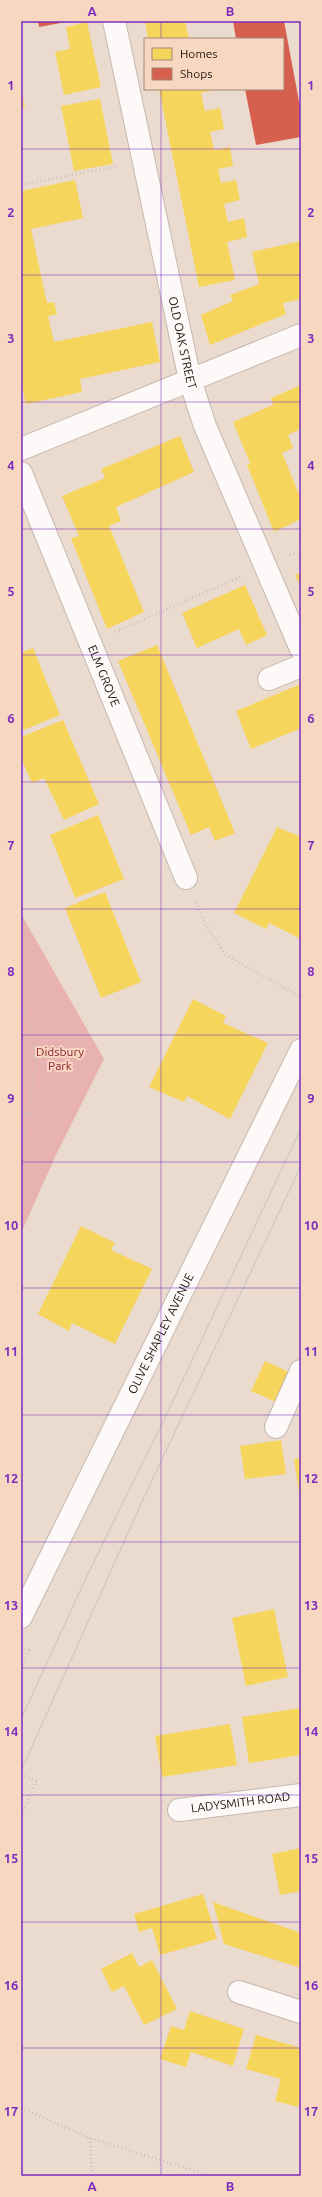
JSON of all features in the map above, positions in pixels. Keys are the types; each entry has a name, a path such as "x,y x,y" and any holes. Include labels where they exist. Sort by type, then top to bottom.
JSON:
{"street":[{"name":"OLD OAK STREET","path":"114,21 190,380 206,426 301,649"},
{"path":"21,448 301,335"},
{"name":"ELM GROVE","path":"21,473 186,878"},
{"path":"269,679 301,666"},
{"name":"OLIVE SHAPLEY AVENUE","path":"21,1617 301,1050"},
{"path":"276,1426 301,1371"},
{"name":"LADYSMITH ROAD","path":"179,1810 301,1795"},
{"path":"239,1992 301,2012"}],"path":[{"path":"21,185 143,161"},
{"path":"90,643 265,566"},
{"path":"186,878 205,924 226,955 301,997"},
{"path":"21,1004 30,1024 36,1065 28,1114 21,1143"},
{"path":"21,1112 28,1114"},
{"path":"21,1647 29,1650 21,1669"},
{"path":"21,1774 36,1781 21,1818"},
{"path":"21,2108 90,2138 211,2176"},
{"path":"90,2138 92,2176"}],"green space":[{"name":"Didsbury Park","path":"21,914 104,1059 55,1157 21,1233"}],"building: Homes":[{"path":"145,21 185,21 189,38 148,38"},
{"path":"87,22 101,87 64,95 55,52 70,49 66,27"},
{"path":"21,90 25,107 21,108"},
{"path":"159,90 214,90 201,93 205,111 220,108 224,129 210,132 214,150 230,147 233,166 218,169 221,183 236,180 240,200 224,204 228,222 244,218 247,237 227,242 235,280 199,287"},
{"path":"100,99 113,164 74,171 61,106"},
{"path":"75,180 83,218 31,229 47,303 54,302 57,314 48,316 54,342 152,322 160,362 80,379 82,392 26,404 21,381 21,191"},
{"path":"301,241 301,299 283,303 286,314 210,345 201,315 233,301 230,295 259,284 252,252"},
{"path":"301,385 301,429 288,435 293,448 282,453 301,499 301,519 274,532 247,465 250,463 233,422 273,405 271,398"},
{"path":"180,436 194,472 116,507 121,521 109,526 144,612 107,629 71,538 79,536 62,496 105,478 101,469"},
{"path":"301,573 301,588 295,575"},
{"path":"245,585 267,635 246,645 239,629 197,648 182,613"},
{"path":"157,645 235,833 215,841 209,827 191,835 118,661"},
{"path":"33,648 60,715 21,731 21,653"},
{"path":"301,684 301,728 251,749 236,711"},
{"path":"63,720 99,804 64,820 44,778 32,783 21,758 21,737"},
{"path":"98,815 124,879 75,898 50,835"},
{"path":"277,827 301,837 301,939 269,923 266,929 234,913"},
{"path":"105,892 141,982 101,998 65,908"},
{"path":"193,999 226,1016 223,1023 268,1043 230,1119 187,1096 184,1102 149,1087"},
{"path":"81,1226 115,1243 111,1250 152,1269 115,1344 72,1323 69,1331 38,1314"},
{"path":"265,1361 289,1372 276,1402 251,1391"},
{"path":"281,1440 286,1474 245,1479 240,1446"},
{"path":"301,1458 301,1499 300,1499 294,1459"},
{"path":"274,1609 288,1677 246,1686 232,1618"},
{"path":"301,1708 301,1755 249,1763 242,1717"},
{"path":"230,1724 237,1765 162,1777 155,1736"},
{"path":"301,1848 301,1891 280,1895 272,1854"},
{"path":"203,1894 217,1939 160,1955 152,1928 139,1932 134,1914"},
{"path":"213,1902 301,1933 301,1968 224,1944"},
{"path":"132,1953 139,1967 152,1960 177,2009 144,2025 124,1986 112,1992 101,1969"},
{"path":"190,2011 244,2029 233,2066 191,2052 186,2067 160,2059 171,2026 184,2030"},
{"path":"256,2035 301,2048 301,2095 298,2107 275,2101 281,2079 246,2069"}],"building: Shops":[{"path":"38,21 65,21 66,22 39,27"},
{"path":"233,21 284,21 301,112 301,137 256,145 245,90 284,90 284,38 236,38"}],"tram line":[{"path":"21,1719 86,1578 171,1405 301,1128"},
{"path":"21,1771 145,1495 301,1166"}]}
